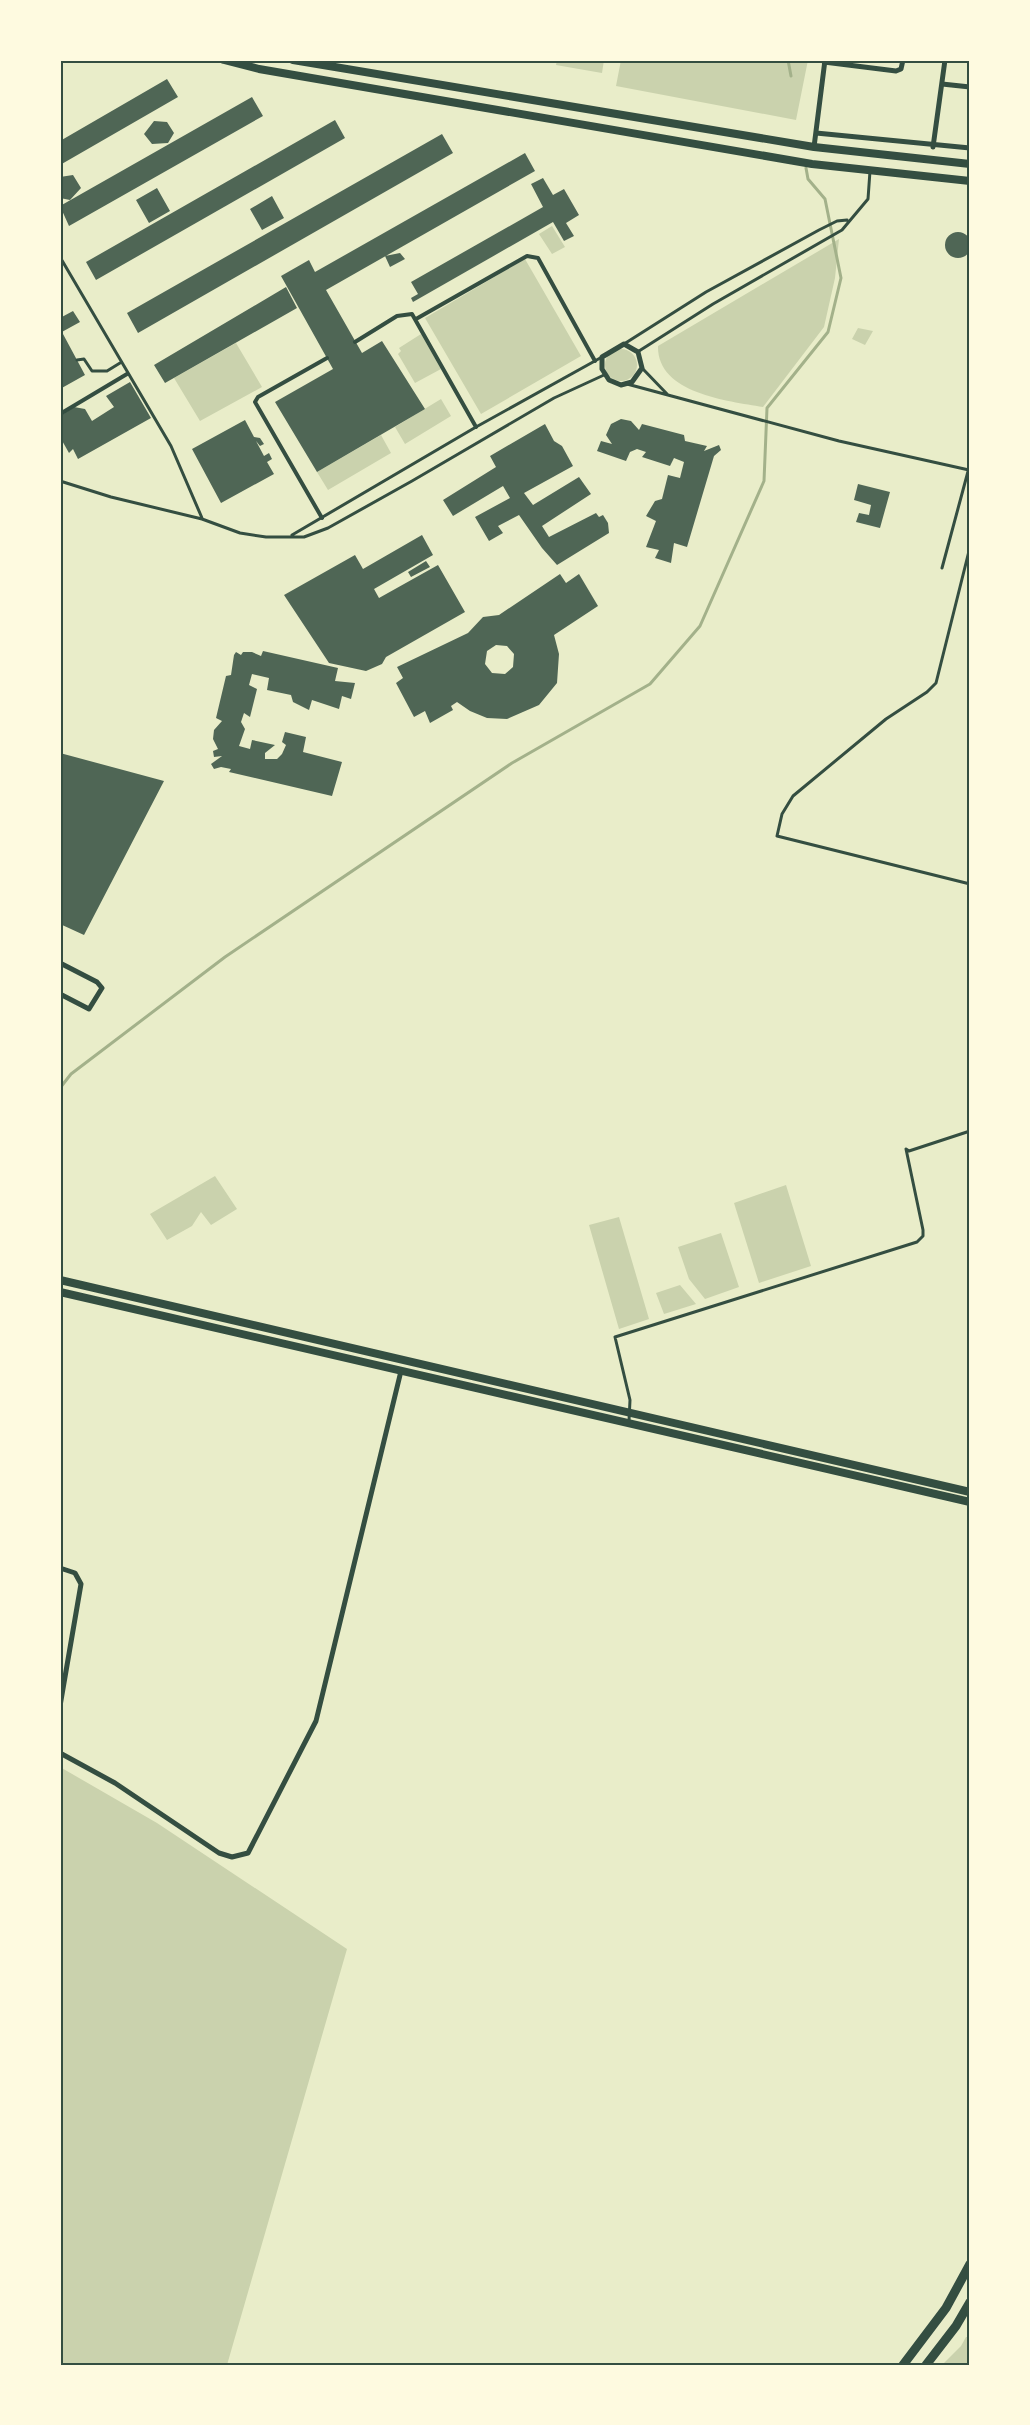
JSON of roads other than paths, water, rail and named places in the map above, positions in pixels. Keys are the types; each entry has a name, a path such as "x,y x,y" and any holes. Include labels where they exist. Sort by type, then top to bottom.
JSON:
{"highway":[{"path":"903,2365 966,2281 970,2266"},
{"path":"926,2365 956,2326 970,2302"},
{"path":"956,2326 970,2318"}],"main road":[{"path":"224,60 259,69 812,164 970,181"},
{"path":"293,60 814,147 970,164"},
{"path":"60,1280 970,1492"},
{"path":"60,1292 970,1502"}],"street":[{"path":"814,147 824,61 896,71 901,69 903,60"},
{"path":"933,147 945,60"},
{"path":"942,84 970,87"},
{"path":"816,133 933,147 970,148"},
{"path":"874,154 877,140"},
{"path":"416,319 527,256 538,258 595,361"},
{"path":"355,342 400,315 408,313 416,319 476,427"},
{"path":"624,344 638,352 642,368 637,378 627,384 614,383 604,375 602,357 624,344"},
{"path":"322,518 255,402 258,397 327,358"},
{"path":"60,414 127,374"},
{"path":"60,963 97,982 102,988 89,1009 60,994"},
{"path":"60,1753 115,1783 219,1853 232,1857 248,1853 316,1721 400,1371"},
{"path":"60,1568 75,1573 81,1584 60,1706"}],"lane":[{"path":"638,352 713,304 837,234 847,220 861,210 868,199 870,170"},
{"path":"624,344 706,292 826,226 847,220"},
{"path":"60,257 120,363 171,446 202,519"},
{"path":"292,535 476,427 602,357"},
{"path":"77,360 84,359 92,371 107,371 120,363"},
{"path":"642,368 670,396"},
{"path":"60,481 111,497 202,519 240,533 266,537 292,535 304,537 328,528 554,398 604,375"},
{"path":"627,384 839,441 970,468 942,568"},
{"path":"970,547 947,644 933,688 886,719 793,796 782,814 777,836 970,884"},
{"path":"629,1422 630,1400 615,1337 917,1242 923,1236 923,1230 906,1149 909,1151 970,1131"}],"waterway":[{"path":"788,60 791,76"},
{"path":"60,1088 71,1074 225,957 512,763 650,684 700,626 764,481 767,408 828,332 841,278 825,199 808,179 806,168"}]}
